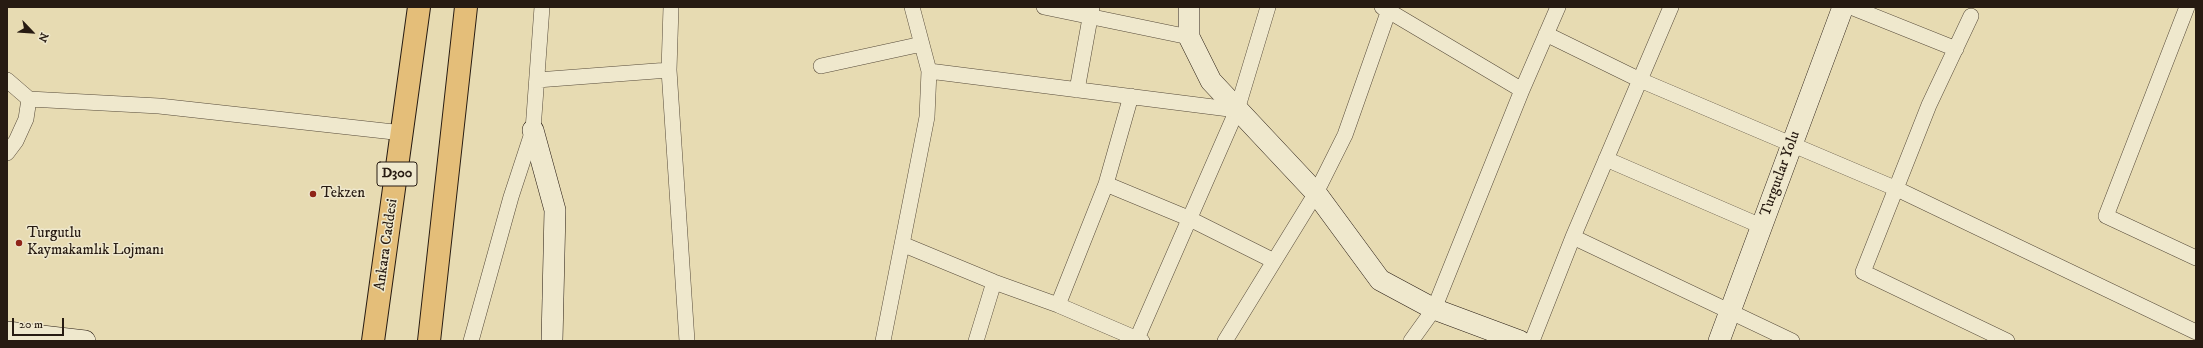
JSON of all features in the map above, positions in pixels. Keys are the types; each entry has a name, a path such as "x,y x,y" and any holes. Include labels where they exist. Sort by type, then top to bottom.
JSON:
{"highway":[{"name":"Ankara Caddesi","path":"373,341 403,133 419,7"},
{"path":"429,341 466,7"}],"street":[{"path":"471,341 511,198 533,130 542,7"},
{"path":"671,7 669,70 687,341"},
{"path":"883,341 927,117 929,71 912,7"},
{"path":"1044,7 1091,12 1189,37"},
{"path":"1190,7 1189,37 1210,81 1316,193 1380,280 1434,309 1520,341"},
{"path":"902,244 994,282 1058,305 1138,340 1188,218 1237,110 1268,7"},
{"path":"1411,341 1434,309 1522,90 1558,7"},
{"path":"1532,341 1573,237 1671,7"},
{"name":"Turgutlar Yolu","path":"1719,341 1843,7"},
{"path":"1852,7 1956,48"},
{"path":"2187,7 2106,216 2196,258"},
{"path":"1225,341 1316,193 1345,135 1387,8 1522,90"},
{"path":"1077,90 1091,12"},
{"path":"1970,16 1929,105 1863,272 2007,341"},
{"path":"1546,34 1640,80 1792,143 1897,189 2196,332"},
{"path":"821,66 922,44"},
{"path":"537,80 669,70"},
{"path":"929,71 1237,110"},
{"path":"7,80 29,99 160,106 403,133"},
{"path":"1058,305 1106,184 1131,96"},
{"path":"7,153 26,119 29,99"},
{"path":"533,130 555,210 552,341"},
{"path":"1606,160 1761,226"},
{"path":"1106,184 1188,218 1274,261"},
{"path":"1573,237 1792,341"},
{"path":"976,341 994,282"},
{"path":"7,332 85,341"}],"place":[{"name":"Tekzen","path":"313,194"},
{"name":"Turgutlu Kaymakamlık Lojmanı","path":"19,243"}]}
